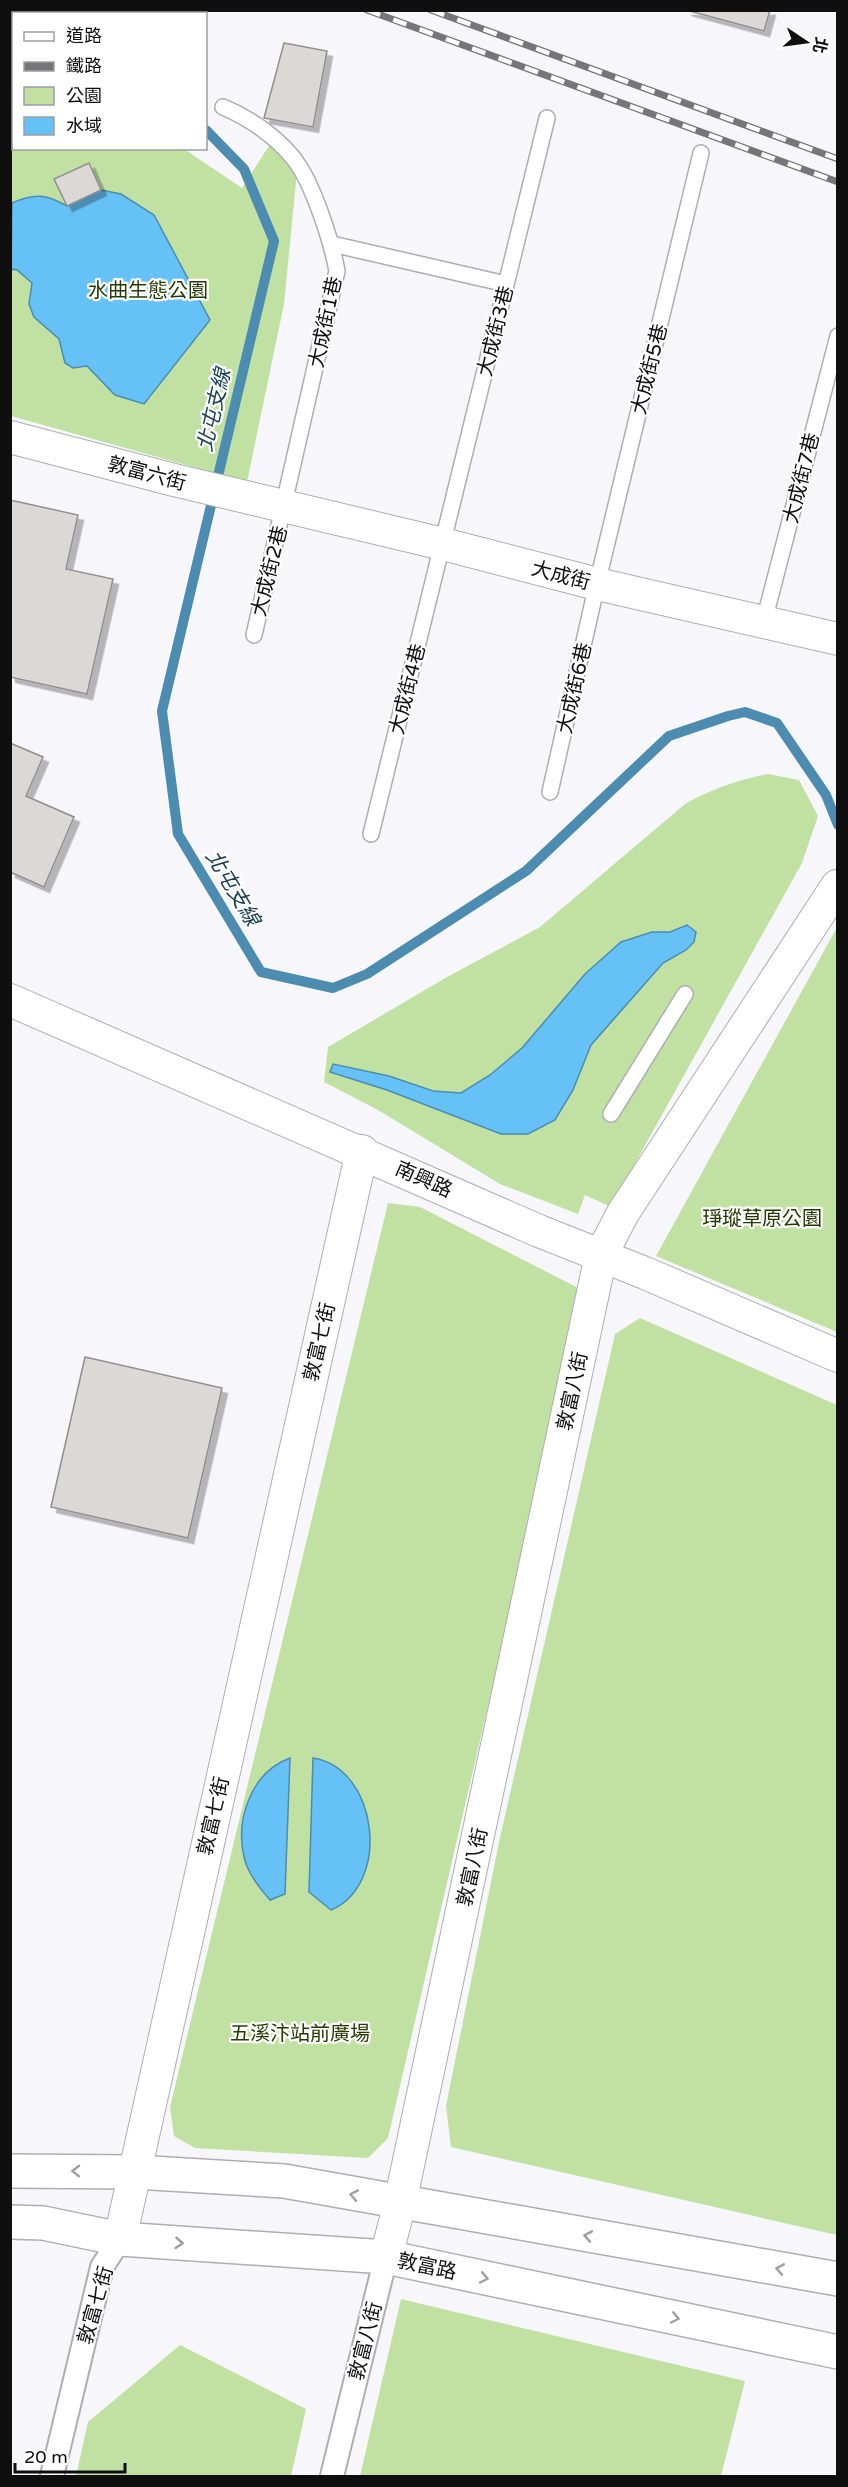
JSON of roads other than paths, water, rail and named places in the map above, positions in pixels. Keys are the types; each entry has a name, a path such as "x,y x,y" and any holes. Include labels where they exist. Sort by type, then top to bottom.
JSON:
{"street":[{"name":"敦富六街","path":"10,437 285,508"},
{"name":"大成街","path":"285,508 443,544 597,584 837,639"},
{"name":"敦富八街","path":"332,2476 400,2203 601,1255 623,1213 837,886"},
{"name":"南興路","path":"10,1000 362,1151 539,1231 601,1255 837,1356"},
{"name":"敦富七街","path":"52,2476 102,2267 120,2239 362,1151"},
{"path":"10,2171 135,2172 284,2181 837,2279"},
{"name":"敦富路","path":"10,2222 43,2223 120,2239 386,2257 837,2352"}],"lane":[{"name":"大成街1巷","path":"223,107 240,114 256,126 299,166 332,244 336,272 285,508"},
{"name":"大成街3巷","path":"443,544 547,118"},
{"name":"大成街5巷","path":"597,584 701,153"},
{"path":"332,244 507,284"},
{"name":"大成街7巷","path":"764,621 837,336"},
{"name":"大成街2巷","path":"254,634 285,508"},
{"name":"大成街4巷","path":"371,834 443,544"},
{"name":"大成街6巷","path":"550,792 597,584"},
{"path":"611,1114 685,993"}],"water":[{"path":"101,190 121,194 154,215 210,320 144,404 115,395 87,366 73,368 65,363 59,339 34,317 29,304 32,283 17,270 11,269 12,203 40,196 67,206"},
{"path":"687,925 696,932 694,942 686,950 663,963 591,1045 573,1090 555,1120 528,1134 501,1134 387,1090 330,1072 333,1064 389,1076 433,1091 461,1093 490,1075 522,1048 585,974 621,942 652,932 670,932"},
{"path":"290,1758 285,1894 270,1900 256,1882 245,1861 242,1846 244,1815 256,1786 265,1774"},
{"path":"313,1758 335,1766 352,1782 363,1804 369,1828 369,1853 363,1877 350,1896 331,1910 309,1892"}],"waterway":[{"name":"北屯支線","path":"207,131 244,169 274,241 162,711 178,834 261,972 333,988 367,974 526,871 669,736 728,716 745,712 777,723 826,795 838,825"}],"railway":[{"path":"367,10 838,182"},
{"path":"431,10 838,159"}],"park label":[{"name":"水曲生態公園","path":"148,290"},
{"name":"琤瑽草原公園","path":"762,1218"},
{"name":"五溪汴站前廣場","path":"300,2033"}]}
